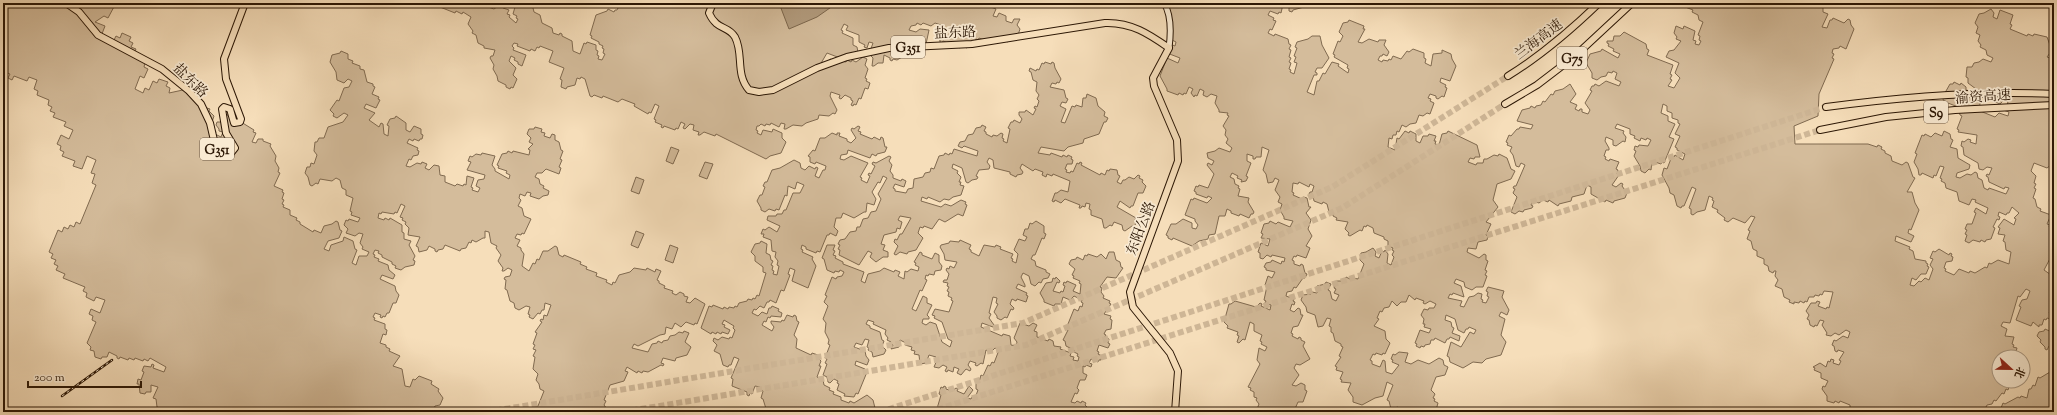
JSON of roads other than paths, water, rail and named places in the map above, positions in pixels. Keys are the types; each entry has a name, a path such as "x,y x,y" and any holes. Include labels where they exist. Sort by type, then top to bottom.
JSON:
{"highway":[{"name":"盐东路","path":"66,3 78,12 98,35 156,65 189,91 201,104 210,123 216,149 227,153 231,153 235,148 226,133 222,109 227,107 230,109 234,123 240,122 241,119 226,79 224,59 245,3"},
{"name":"盐东路","path":"713,3 709,13 713,21 730,31 735,36 738,46 743,81 749,90 759,92 773,90 816,68 847,57 889,48 972,44 1105,23 1118,22 1130,25 1170,48"},
{"name":"兰海高速","path":"1508,76 1535,59 1570,31 1599,3"},
{"name":"G75","path":"1505,104 1537,85 1575,56 1632,3"},
{"name":"东阳公路","path":"1170,48 1153,78 1154,86 1177,140 1178,161 1130,292 1133,307 1170,353 1178,372 1175,412"},
{"name":"渝资高速","path":"1826,107 1884,100 1958,94 2054,94"},
{"name":"渝资高速","path":"1820,130 1886,118 1947,111 2054,105"}],"street":[{"path":"1164,3 1168,9 1171,31 1170,48"}],"tunnel":[{"path":"487,412 1023,323 1332,187 1508,76"},
{"path":"623,412 1026,345 1342,208 1505,104"},
{"path":"880,412 1826,107"},
{"path":"929,412 1820,130"}],"railway":[{"path":"62,396 112,360"}]}
